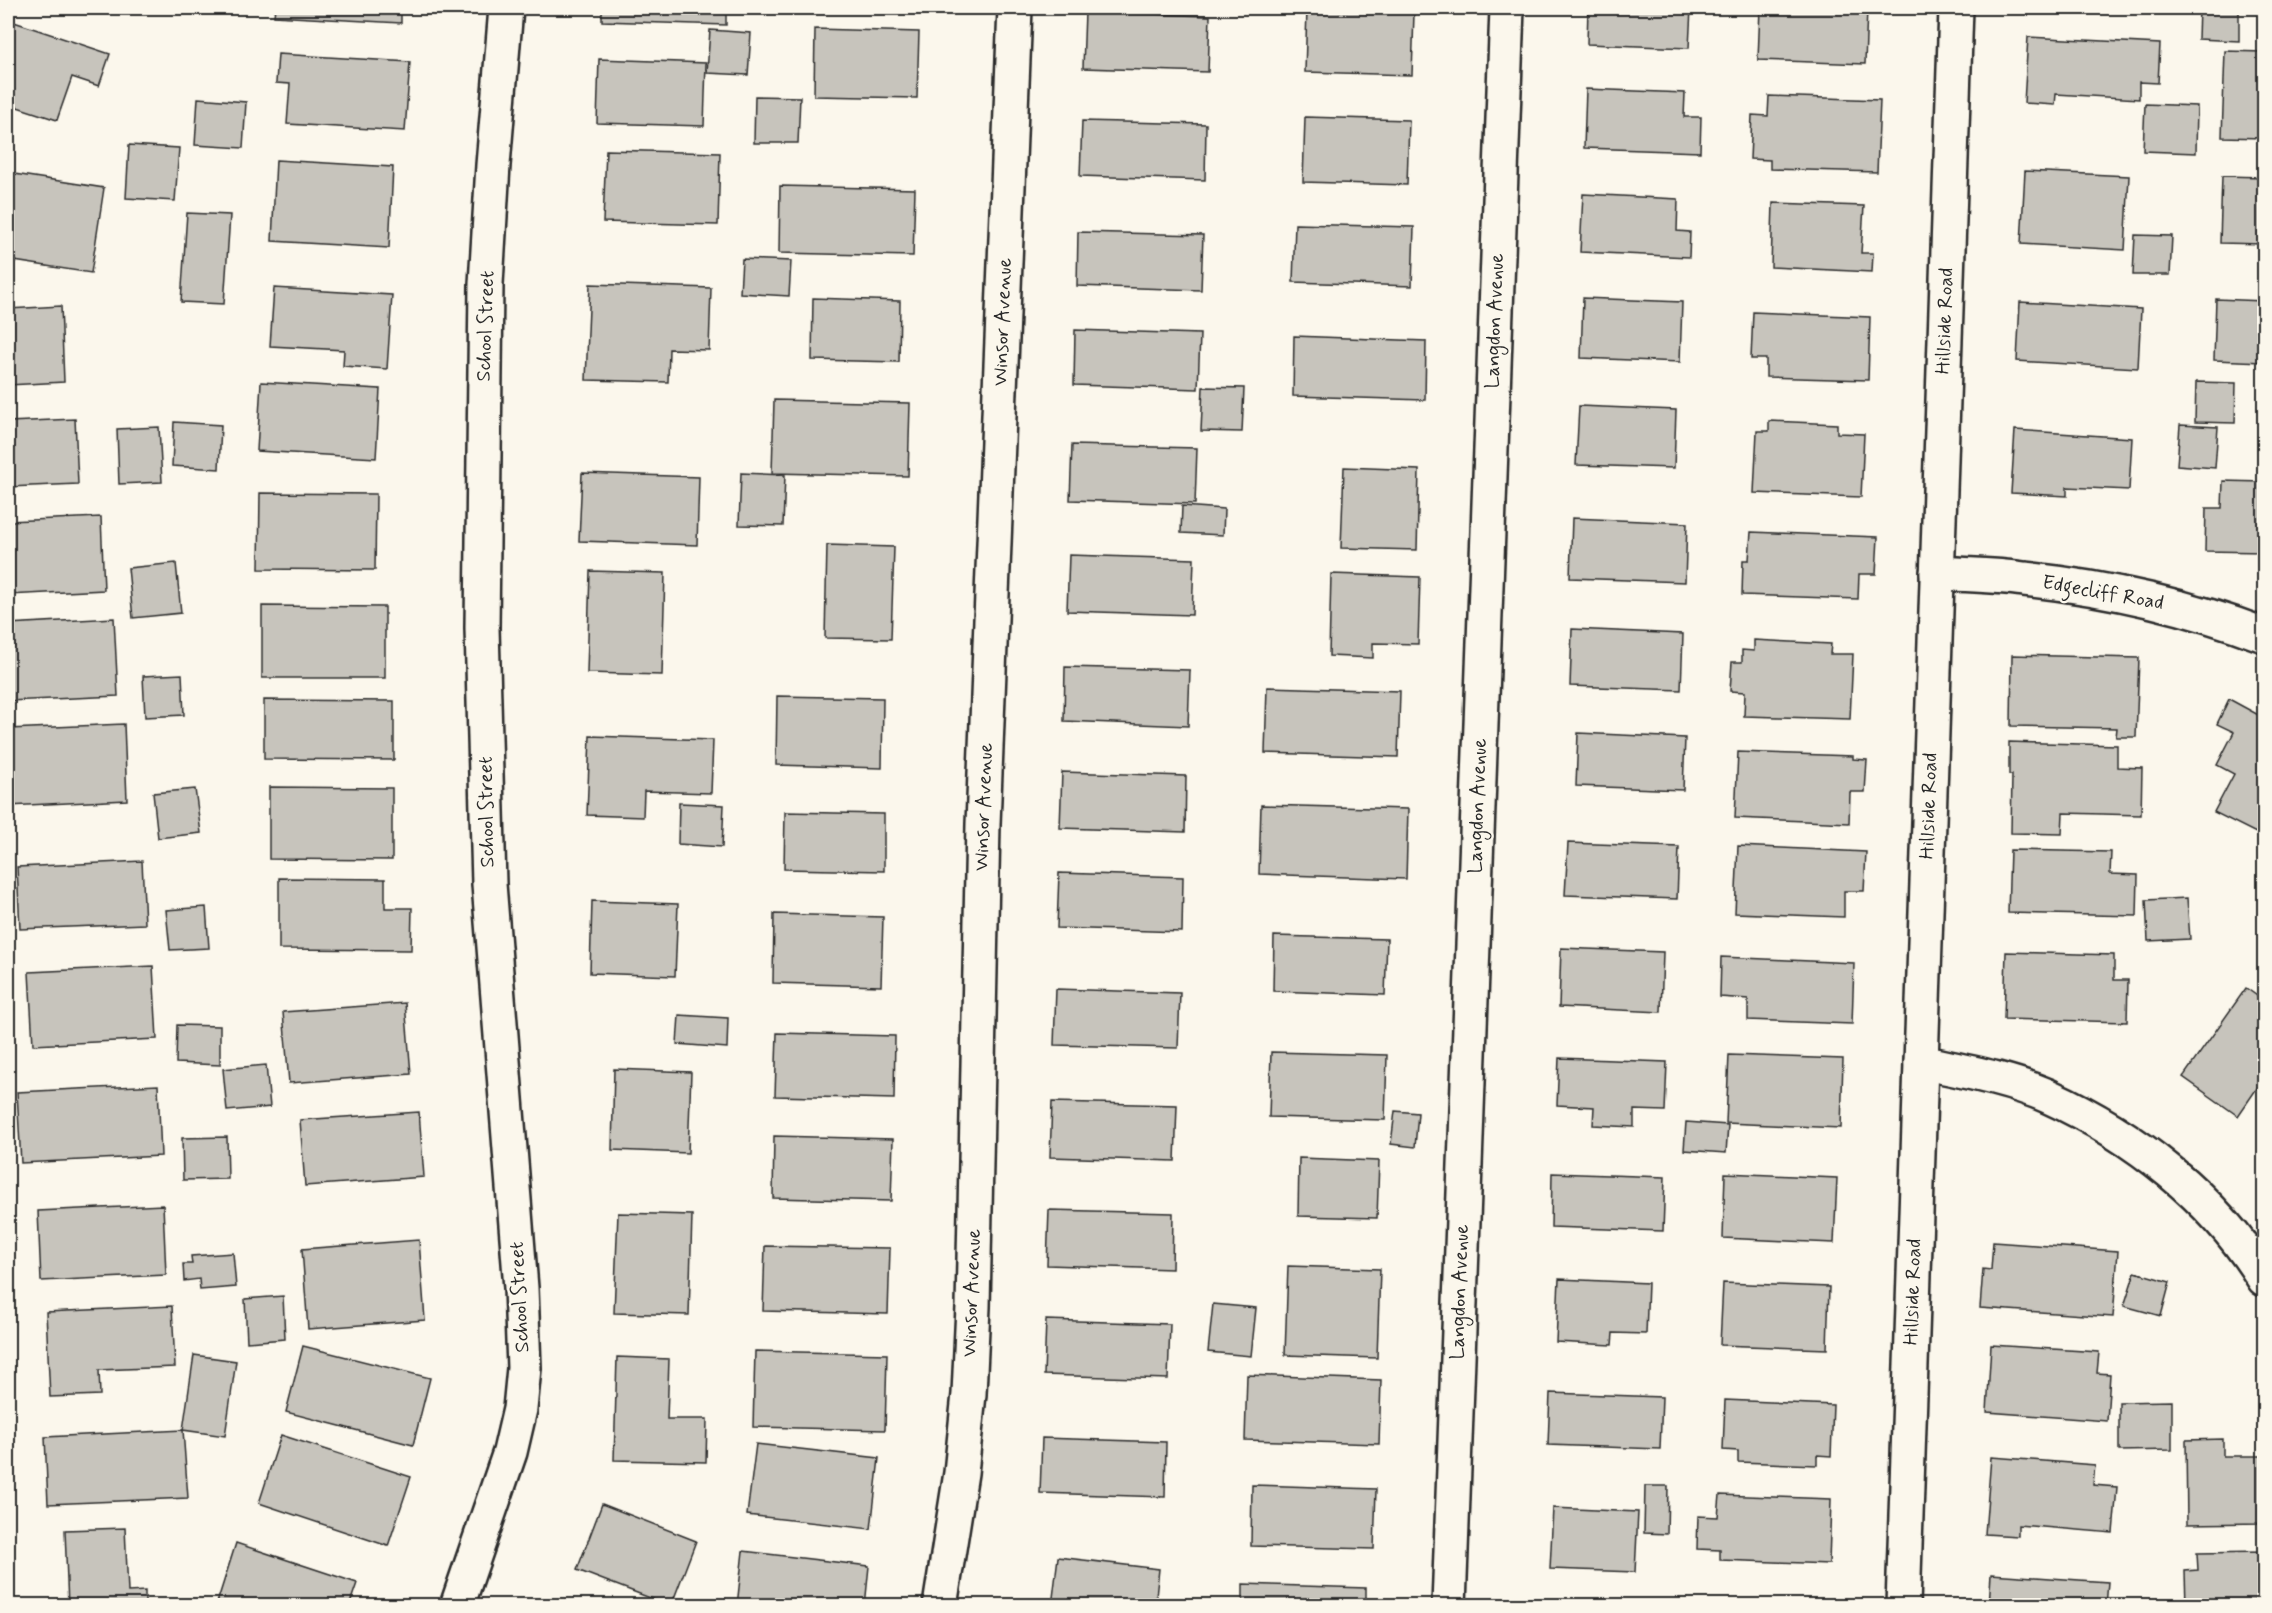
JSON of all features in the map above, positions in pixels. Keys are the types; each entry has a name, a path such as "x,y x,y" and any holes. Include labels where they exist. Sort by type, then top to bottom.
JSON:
{"street":[{"name":"School Street","path":"457,1605 510,1452 520,1409 524,1359 521,1288 489,884 482,628 486,284 506,8"},
{"name":"Winsor Avenue","path":"940,1605 961,1473 969,1395 983,824 1015,8"},
{"name":"Langdon Avenue","path":"1449,1605 1507,8"},
{"name":"Hillside Road","path":"1903,1605 1956,8"},
{"name":"Edgecliff Road","path":"1937,573 2024,579 2091,589 2166,604 2227,621 2265,635"},
{"path":"1921,1062 1977,1074 2047,1096 2107,1126 2165,1167 2211,1209 2265,1279"}],"building":[{"path":"275,8 401,8 401,23 274,16"},
{"path":"602,8 726,8 726,25 602,21"},
{"path":"1588,8 1691,8 1689,48 1587,44"},
{"path":"1760,8 1867,8 1865,64 1758,60"},
{"path":"2199,8 2239,8 2239,41 2198,39"},
{"path":"1307,10 1414,13 1412,75 1305,72"},
{"path":"1085,12 1210,16 1208,72 1083,68"},
{"path":"8,20 110,54 99,86 72,77 57,120 8,104"},
{"path":"815,29 919,32 917,98 814,96"},
{"path":"710,30 751,33 748,75 707,73"},
{"path":"2028,37 2160,44 2158,83 2139,82 2139,99 2056,94 2055,105 2024,103"},
{"path":"2225,51 2264,52 2264,138 2222,137"},
{"path":"278,54 410,62 405,131 287,124 290,84 276,83"},
{"path":"599,59 706,63 704,126 597,123"},
{"path":"1586,89 1685,93 1684,117 1701,117 1700,152 1584,148"},
{"path":"755,96 800,97 798,143 754,143"},
{"path":"1769,96 1880,100 1877,172 1770,169 1770,160 1750,159 1752,115 1768,116"},
{"path":"198,98 246,102 243,148 195,145"},
{"path":"2145,104 2197,106 2196,153 2143,151"},
{"path":"1305,117 1409,120 1407,185 1303,182"},
{"path":"1082,121 1206,124 1205,180 1080,176"},
{"path":"129,145 179,148 175,201 126,198"},
{"path":"606,150 720,153 718,225 603,222"},
{"path":"276,160 393,167 389,248 272,241"},
{"path":"2025,171 2129,176 2125,250 2021,244"},
{"path":"8,173 104,188 91,273 8,260"},
{"path":"2222,176 2264,177 2264,244 2220,243"},
{"path":"780,186 915,189 913,256 779,253"},
{"path":"1583,194 1678,199 1677,231 1690,232 1689,257 1580,252"},
{"path":"1773,203 1864,206 1861,253 1873,253 1872,272 1771,267"},
{"path":"187,213 230,215 224,304 181,302"},
{"path":"1295,224 1414,227 1412,286 1293,282"},
{"path":"1078,232 1203,235 1201,290 1077,286"},
{"path":"2135,235 2172,236 2170,275 2133,275"},
{"path":"742,259 791,261 789,296 740,293"},
{"path":"590,284 711,288 709,350 669,349 668,382 586,380"},
{"path":"274,288 392,295 387,369 343,366 344,350 270,346"},
{"path":"813,298 900,301 899,362 812,360"},
{"path":"1583,298 1682,302 1680,362 1581,358"},
{"path":"2216,299 2264,301 2264,362 2214,360"},
{"path":"2020,302 2141,309 2138,368 2017,361"},
{"path":"61,306 64,382 8,385 8,309"},
{"path":"1753,312 1870,317 1868,380 1766,377 1766,359 1751,359"},
{"path":"1075,330 1200,334 1198,389 1074,385"},
{"path":"1294,336 1426,341 1425,400 1293,396"},
{"path":"261,382 380,389 376,458 257,451"},
{"path":"2196,382 2236,383 2235,423 2195,422"},
{"path":"1203,387 1244,388 1242,432 1201,431"},
{"path":"774,400 910,403 908,476 772,473"},
{"path":"1579,406 1676,410 1674,468 1576,465"},
{"path":"75,419 78,484 8,487 8,422"},
{"path":"1769,421 1837,424 1837,433 1864,434 1861,497 1754,493 1757,431 1769,431"},
{"path":"174,422 221,425 219,469 172,466"},
{"path":"2180,425 2218,427 2215,468 2177,465"},
{"path":"159,427 162,482 119,484 117,429"},
{"path":"2015,430 2132,438 2129,490 2067,487 2067,496 2011,493"},
{"path":"1072,445 1197,448 1195,504 1070,500"},
{"path":"1344,467 1419,470 1417,550 1341,548"},
{"path":"582,473 699,477 697,545 579,541"},
{"path":"741,473 785,475 783,526 739,525"},
{"path":"2223,481 2264,482 2264,552 2205,551 2206,508 2222,508"},
{"path":"260,493 376,494 375,570 259,569"},
{"path":"1182,506 1224,509 1223,535 1181,533"},
{"path":"101,517 104,590 8,595 8,521"},
{"path":"1572,518 1687,523 1685,582 1570,578"},
{"path":"1751,532 1878,537 1876,574 1859,574 1858,599 1742,595 1743,560 1749,560"},
{"path":"827,545 894,547 891,639 825,638"},
{"path":"1069,555 1194,559 1192,615 1067,611"},
{"path":"176,563 181,613 133,618 128,568"},
{"path":"590,571 665,573 662,675 587,673"},
{"path":"1331,574 1420,577 1418,644 1373,643 1373,658 1329,656"},
{"path":"262,606 385,607 385,678 262,678"},
{"path":"114,618 118,696 8,701 8,624"},
{"path":"1572,629 1683,634 1681,690 1570,686"},
{"path":"1754,640 1831,644 1830,654 1853,654 1850,719 1744,716 1745,692 1730,691 1732,662 1742,662 1742,650 1754,651"},
{"path":"2012,655 2139,658 2136,737 2116,737 2117,728 2011,726"},
{"path":"1065,667 1190,670 1188,726 1064,721"},
{"path":"182,674 184,715 145,717 143,676"},
{"path":"1267,687 1400,691 1398,757 1265,753"},
{"path":"777,696 883,698 882,768 776,765"},
{"path":"2229,699 2264,718 2264,816 2256,833 2214,812 2234,774 2217,765 2234,732 2217,724"},
{"path":"264,700 394,701 394,760 264,759"},
{"path":"124,724 127,800 8,806 8,729"},
{"path":"1578,733 1685,738 1683,790 1576,786"},
{"path":"590,736 713,740 711,793 644,791 643,817 587,815"},
{"path":"2009,742 2117,745 2117,767 2142,768 2141,815 2063,813 2062,834 2011,833 2012,775 2009,775"},
{"path":"1738,752 1853,756 1853,759 1867,760 1865,792 1850,792 1849,823 1735,818"},
{"path":"1062,772 1186,776 1185,832 1060,828"},
{"path":"269,787 392,788 392,860 269,859"},
{"path":"195,789 201,833 158,838 153,793"},
{"path":"679,803 724,805 722,847 678,844"},
{"path":"1261,805 1408,809 1406,879 1259,874"},
{"path":"785,812 884,814 884,871 784,869"},
{"path":"1568,843 1679,847 1677,899 1565,895"},
{"path":"1738,846 1866,852 1864,891 1844,891 1844,917 1735,913"},
{"path":"2010,850 2111,852 2110,874 2138,875 2137,916 2008,913"},
{"path":"142,861 145,924 20,929 17,867"},
{"path":"1059,873 1183,877 1182,932 1057,928"},
{"path":"279,878 385,879 385,908 412,908 411,950 279,949"},
{"path":"2187,898 2190,939 2148,941 2146,900"},
{"path":"592,901 678,904 675,976 590,973"},
{"path":"206,907 209,948 170,950 166,910"},
{"path":"774,914 883,917 881,986 773,983"},
{"path":"1274,936 1387,939 1385,995 1273,991"},
{"path":"1561,948 1663,952 1661,1012 1559,1007"},
{"path":"2006,952 2114,955 2114,980 2128,980 2127,1022 2004,1019"},
{"path":"1721,957 1854,963 1852,1024 1748,1020 1748,999 1720,997"},
{"path":"153,966 157,1039 33,1045 29,972"},
{"path":"2246,988 2264,1001 2264,1078 2238,1116 2183,1077"},
{"path":"1056,989 1180,993 1178,1048 1054,1045"},
{"path":"405,1003 411,1074 289,1083 283,1012"},
{"path":"679,1015 728,1018 727,1048 677,1044"},
{"path":"177,1025 220,1026 220,1065 176,1063"},
{"path":"777,1033 895,1036 894,1099 775,1096"},
{"path":"1271,1052 1387,1055 1385,1120 1269,1117"},
{"path":"1729,1055 1843,1059 1841,1128 1726,1123"},
{"path":"1559,1058 1667,1062 1665,1111 1634,1110 1634,1127 1593,1125 1594,1107 1557,1105"},
{"path":"266,1065 270,1107 227,1111 223,1069"},
{"path":"614,1069 691,1072 688,1153 612,1150"},
{"path":"158,1085 161,1156 21,1163 17,1092"},
{"path":"1052,1102 1177,1105 1175,1161 1050,1157"},
{"path":"1395,1111 1418,1113 1415,1147 1391,1144"},
{"path":"419,1112 424,1177 305,1186 300,1120"},
{"path":"1686,1122 1728,1125 1726,1153 1684,1150"},
{"path":"774,1136 893,1139 891,1201 773,1198"},
{"path":"227,1137 228,1179 183,1180 182,1138"},
{"path":"1299,1158 1379,1161 1377,1218 1298,1216"},
{"path":"1552,1173 1665,1177 1663,1231 1551,1227"},
{"path":"1725,1173 1837,1178 1834,1243 1723,1238"},
{"path":"163,1205 166,1275 41,1281 38,1211"},
{"path":"1049,1210 1173,1213 1172,1269 1047,1265"},
{"path":"618,1213 692,1215 689,1315 614,1313"},
{"path":"419,1240 425,1320 308,1329 302,1249"},
{"path":"1993,1242 2118,1251 2113,1317 1980,1308 1983,1269 1991,1270"},
{"path":"765,1246 890,1248 888,1314 763,1311"},
{"path":"233,1253 236,1287 200,1290 199,1279 184,1281 183,1264 192,1264 191,1256"},
{"path":"1288,1266 1380,1269 1377,1358 1285,1355"},
{"path":"2135,1272 2170,1282 2161,1316 2124,1306"},
{"path":"1559,1279 1648,1283 1646,1334 1613,1333 1612,1345 1556,1342"},
{"path":"1723,1283 1829,1287 1827,1349 1720,1345"},
{"path":"283,1296 285,1339 247,1342 245,1299"},
{"path":"1213,1304 1256,1308 1251,1356 1208,1352"},
{"path":"172,1306 175,1367 99,1370 100,1395 50,1397 46,1312"},
{"path":"1046,1320 1170,1324 1168,1379 1044,1375"},
{"path":"1991,1345 2099,1352 2097,1373 2110,1374 2107,1421 1987,1412"},
{"path":"303,1346 430,1378 413,1445 286,1412"},
{"path":"755,1351 887,1354 885,1430 753,1427"},
{"path":"194,1355 236,1361 225,1436 183,1430"},
{"path":"617,1357 669,1359 667,1419 707,1419 706,1462 614,1460"},
{"path":"1247,1375 1381,1380 1379,1444 1245,1440"},
{"path":"1550,1393 1662,1397 1660,1449 1548,1445"},
{"path":"1725,1400 1833,1405 1831,1456 1817,1455 1817,1465 1738,1462 1738,1451 1723,1450"},
{"path":"2172,1401 2172,1450 2119,1451 2119,1402"},
{"path":"183,1430 188,1498 48,1504 45,1437"},
{"path":"281,1435 411,1477 388,1546 259,1503"},
{"path":"1042,1438 1166,1442 1165,1497 1040,1493"},
{"path":"2223,1439 2223,1456 2264,1456 2264,1523 2187,1524 2186,1440"},
{"path":"756,1444 879,1458 871,1529 747,1515"},
{"path":"1991,1457 2095,1465 2093,1485 2117,1487 2113,1533 2018,1525 2018,1536 1985,1534"},
{"path":"1252,1485 1376,1489 1374,1549 1251,1546"},
{"path":"1645,1486 1668,1486 1667,1534 1644,1533"},
{"path":"1720,1495 1831,1499 1829,1564 1720,1560 1720,1550 1697,1549 1698,1516 1718,1517"},
{"path":"602,1504 696,1541 671,1606 577,1570"},
{"path":"1553,1508 1638,1512 1635,1572 1550,1569"},
{"path":"125,1528 128,1592 145,1591 145,1606 68,1606 65,1530"},
{"path":"236,1543 357,1583 349,1606 216,1606"},
{"path":"743,1551 869,1566 865,1606 737,1606"},
{"path":"2264,1552 2264,1606 2186,1606 2185,1571 2198,1570 2197,1553"},
{"path":"1058,1557 1159,1569 1155,1606 1052,1606"},
{"path":"1991,1574 2108,1582 2106,1606 1989,1606"},
{"path":"1243,1584 1366,1588 1366,1606 1243,1606"}]}
